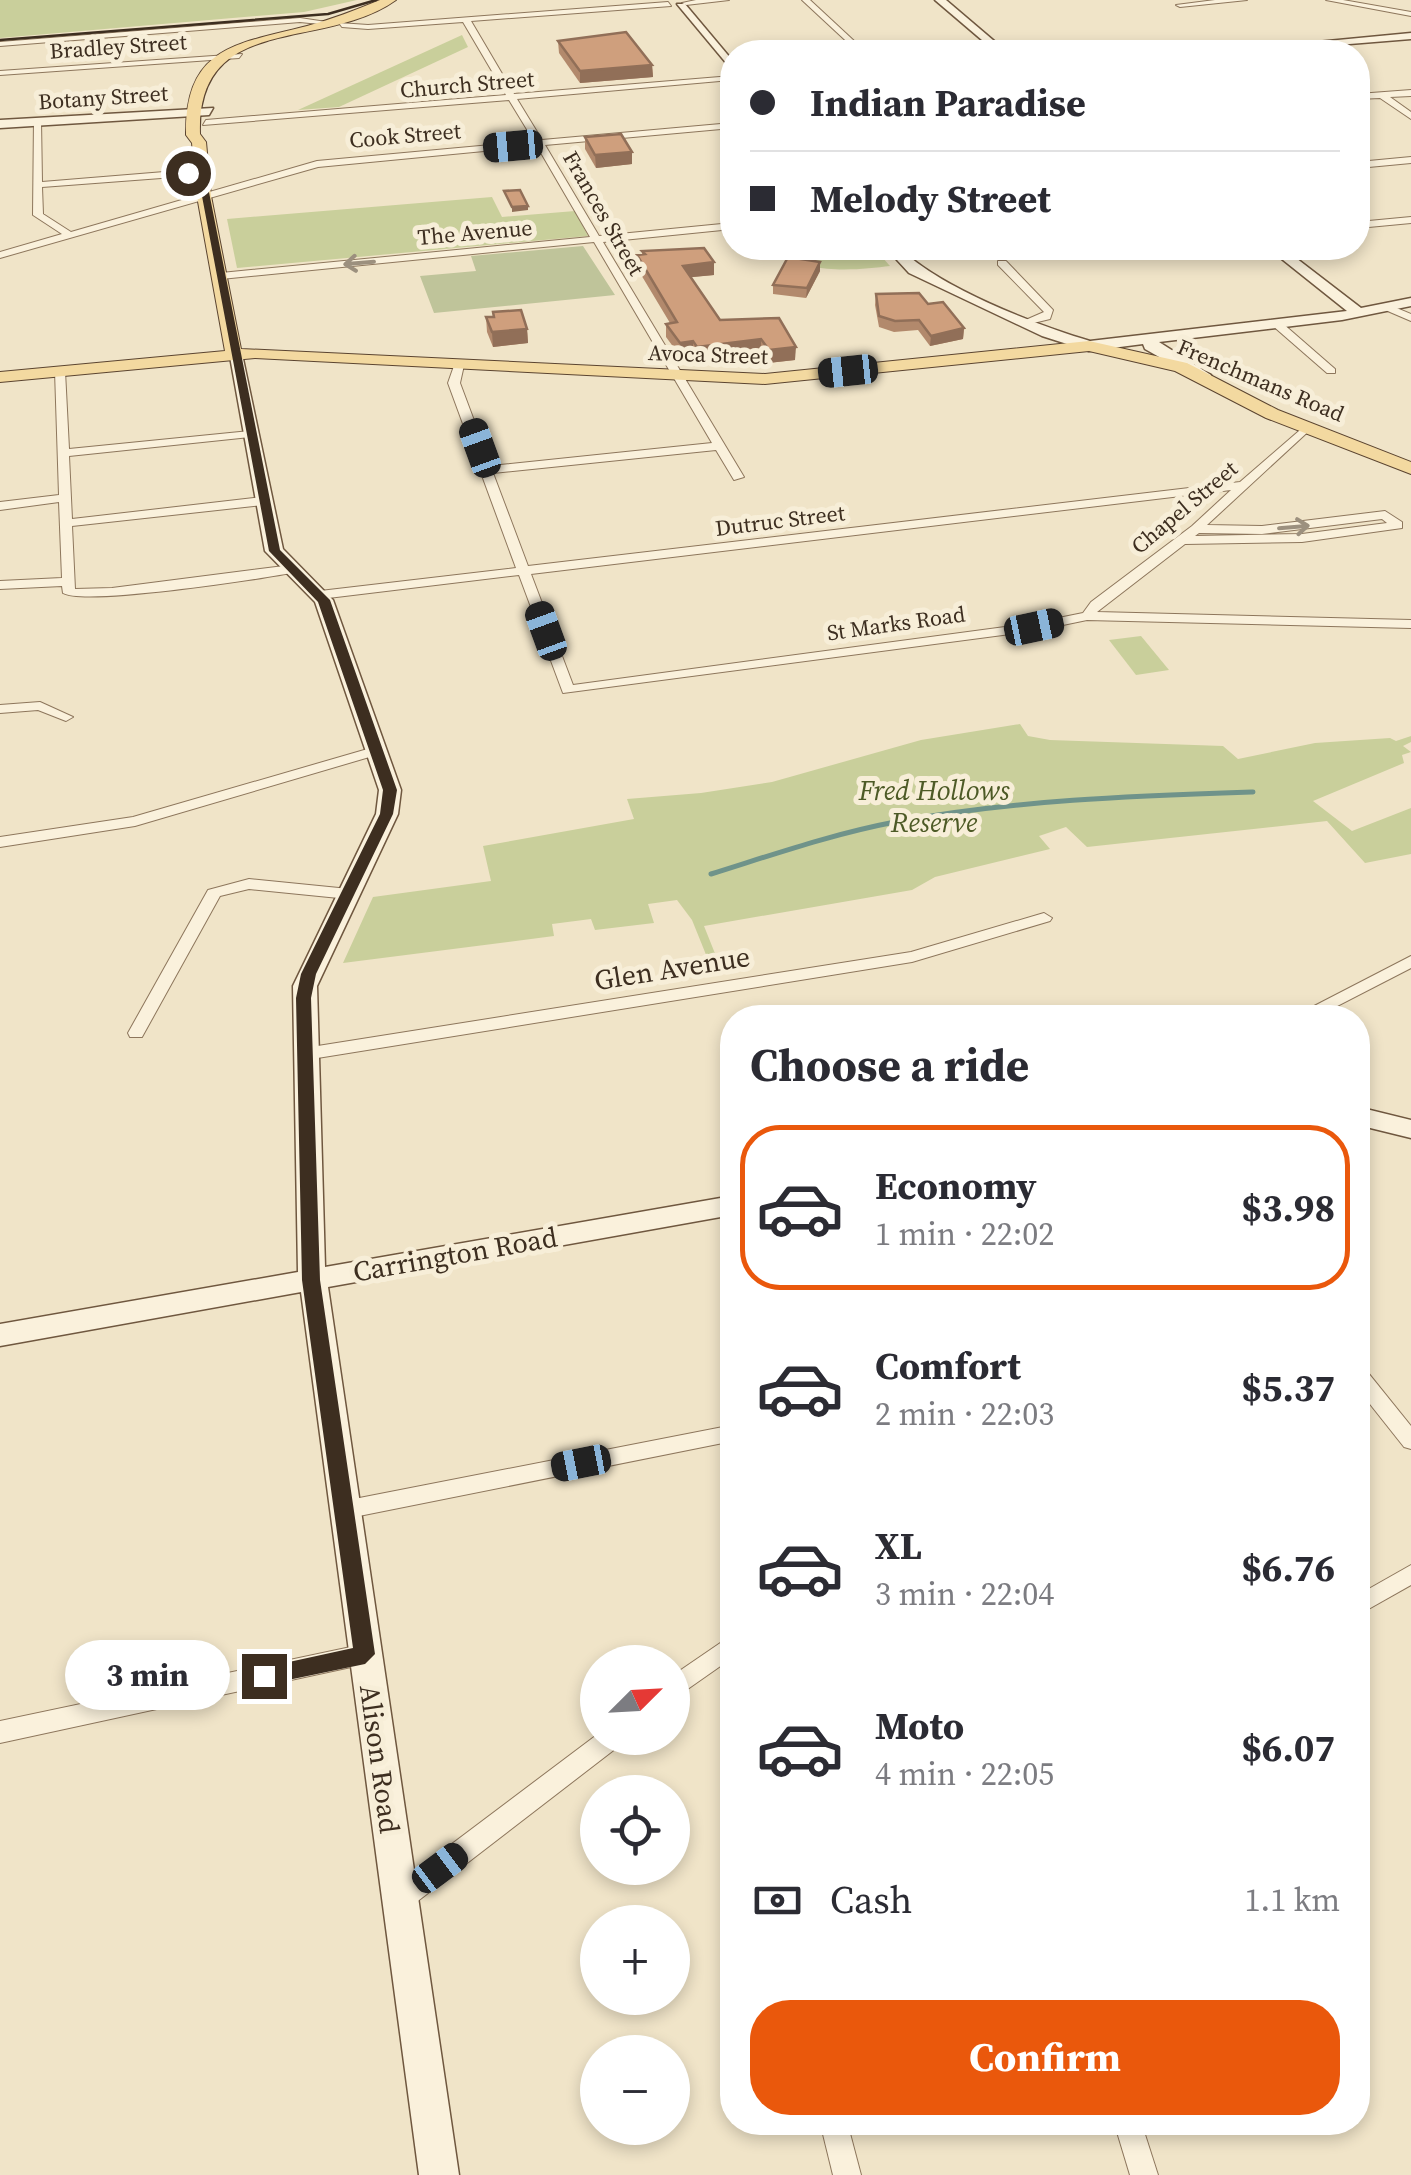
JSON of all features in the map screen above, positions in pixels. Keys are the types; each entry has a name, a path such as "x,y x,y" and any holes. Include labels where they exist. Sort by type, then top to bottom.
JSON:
{"main road":[{"path":"940,0 988,40"},
{"path":"203,115 222,70 239,56 336,24 386,2"},
{"path":"678,3 720,52"},
{"path":"203,115 204,75 221,57 336,24"},
{"path":"1363,40 1411,36"},
{"name":"Botany Street","path":"0,124 203,115"},
{"name":"Alison Road","path":"203,115 193,135 199,142 204,196 274,551 320,595 388,780 389,803 308,974 304,998 311,1280 439,2175"},
{"path":"904,260 914,270 1047,334 1089,346"},
{"path":"1291,260 1359,313"},
{"name":"Avoca Street","path":"0,378 234,354 774,378 1277,324 1411,302"},
{"path":"1039,351 1047,334"},
{"path":"1153,338 1150,346 1205,378"},
{"name":"Frenchmans Road","path":"1089,346 1165,362 1306,427 1411,468"},
{"path":"1370,1119 1411,1129"},
{"name":"Carrington Road","path":"0,1335 720,1207"}],"street":[{"path":"0,44 303,20 368,27 725,0"},
{"path":"806,0 849,40"},
{"path":"1180,4 1244,0"},
{"path":"1330,0 1411,14"},
{"path":"1367,7 1376,0"},
{"path":"1390,11 1411,26"},
{"name":"Frances Street","path":"466,20 738,477"},
{"name":"Bradley Street","path":"0,73 239,56"},
{"name":"Church Street","path":"203,115 510,97 720,78"},
{"path":"1370,96 1411,92"},
{"path":"1381,95 1411,116"},
{"path":"37,121 40,218 70,235"},
{"name":"Cook Street","path":"0,256 317,164 720,126"},
{"path":"1370,165 1411,160"},
{"path":"39,185 201,172"},
{"path":"1370,224 1411,220"},
{"name":"The Avenue","path":"220,276 720,227"},
{"path":"1002,263 1049,312 1046,317 1026,324"},
{"path":"1387,307 1411,318"},
{"path":"1277,324 1331,371"},
{"path":"459,364 454,382 525,571"},
{"path":"60,371 68,588"},
{"name":"Chapel Street","path":"1086,616 1196,528 1306,427"},
{"path":"65,453 250,434"},
{"path":"488,470 717,446"},
{"name":"Dutruc Street","path":"320,595 1244,484"},
{"path":"0,506 66,498"},
{"path":"66,523 263,500"},
{"path":"1179,540 1302,538 1398,525 1385,515 1262,530 1196,528"},
{"path":"0,585 112,592 292,568"},
{"name":"St Marks Road","path":"525,571 568,690 1034,627 1086,616 1411,624"},
{"path":"0,709 40,706 66,717"},
{"path":"0,842 135,821 378,750"},
{"path":"136,1033 214,893 250,884 349,894"},
{"name":"Glen Avenue","path":"305,1054 912,957 1044,918"},
{"path":"1325,1005 1411,961"},
{"path":"1370,1390 1411,1441"},
{"path":"344,1510 720,1436"},
{"path":"1370,1599 1411,1574"},
{"path":"690,1676 720,1653"},
{"path":"0,1732 365,1654"},
{"path":"401,1898 589,1755"},
{"path":"836,2135 847,2175"},
{"path":"1130,2135 1144,2175"}],"green space":[{"path":"0,0 357,0 304,12 0,38"},
{"path":"462,35 468,47 339,107 298,110"},
{"path":"492,197 502,217 575,211 588,236 237,268 227,219"},
{"path":"583,246 615,295 434,313 420,276 476,271 471,256"},
{"path":"794,260 885,260 890,266 830,269"},
{"path":"1141,636 1169,670 1136,675 1109,640"},
{"name":"Fred Hollows Reserve","path":"1020,724 1028,736 1050,740 1223,746 1238,759 1315,743 1390,738 1396,741 1411,736 1411,742 1403,746 1411,752 1402,755 1404,763 1313,801 1352,831 1411,808 1411,854 1365,863 1327,821 1087,847 1066,827 1039,836 1050,849 935,877 912,890 704,926 720,966 711,967 692,920 677,900 648,904 654,923 595,930 591,919 552,924 554,936 343,963 373,897 491,881 483,846 634,819 627,799 772,782 921,740"}],"building":[{"path":"626,32 652,65 580,71 558,41"},
{"path":"621,134 632,152 595,155 585,137"},
{"path":"520,190 528,206 512,207 504,191"},
{"path":"704,248 714,262 683,266 720,320 779,318 796,347 769,350 761,339 697,347 693,341 680,343 666,324 677,322 637,255 645,254 642,251"},
{"path":"786,260 820,262 807,288 773,285"},
{"path":"919,293 928,304 943,302 964,328 931,336 919,320 895,321 879,316 876,294"},
{"path":"521,310 527,329 492,332 486,317 494,317 493,312"}],"waterway":[{"path":"711,874 848,833 939,815 1074,800 1253,792"}],"tram line":[{"path":"0,40 328,14 376,0"}],"route":[{"path":"188,173 201,172 274,551 324,600 390,790 386,814 308,974 304,998 308,1252 365,1654 264,1676"}]}
